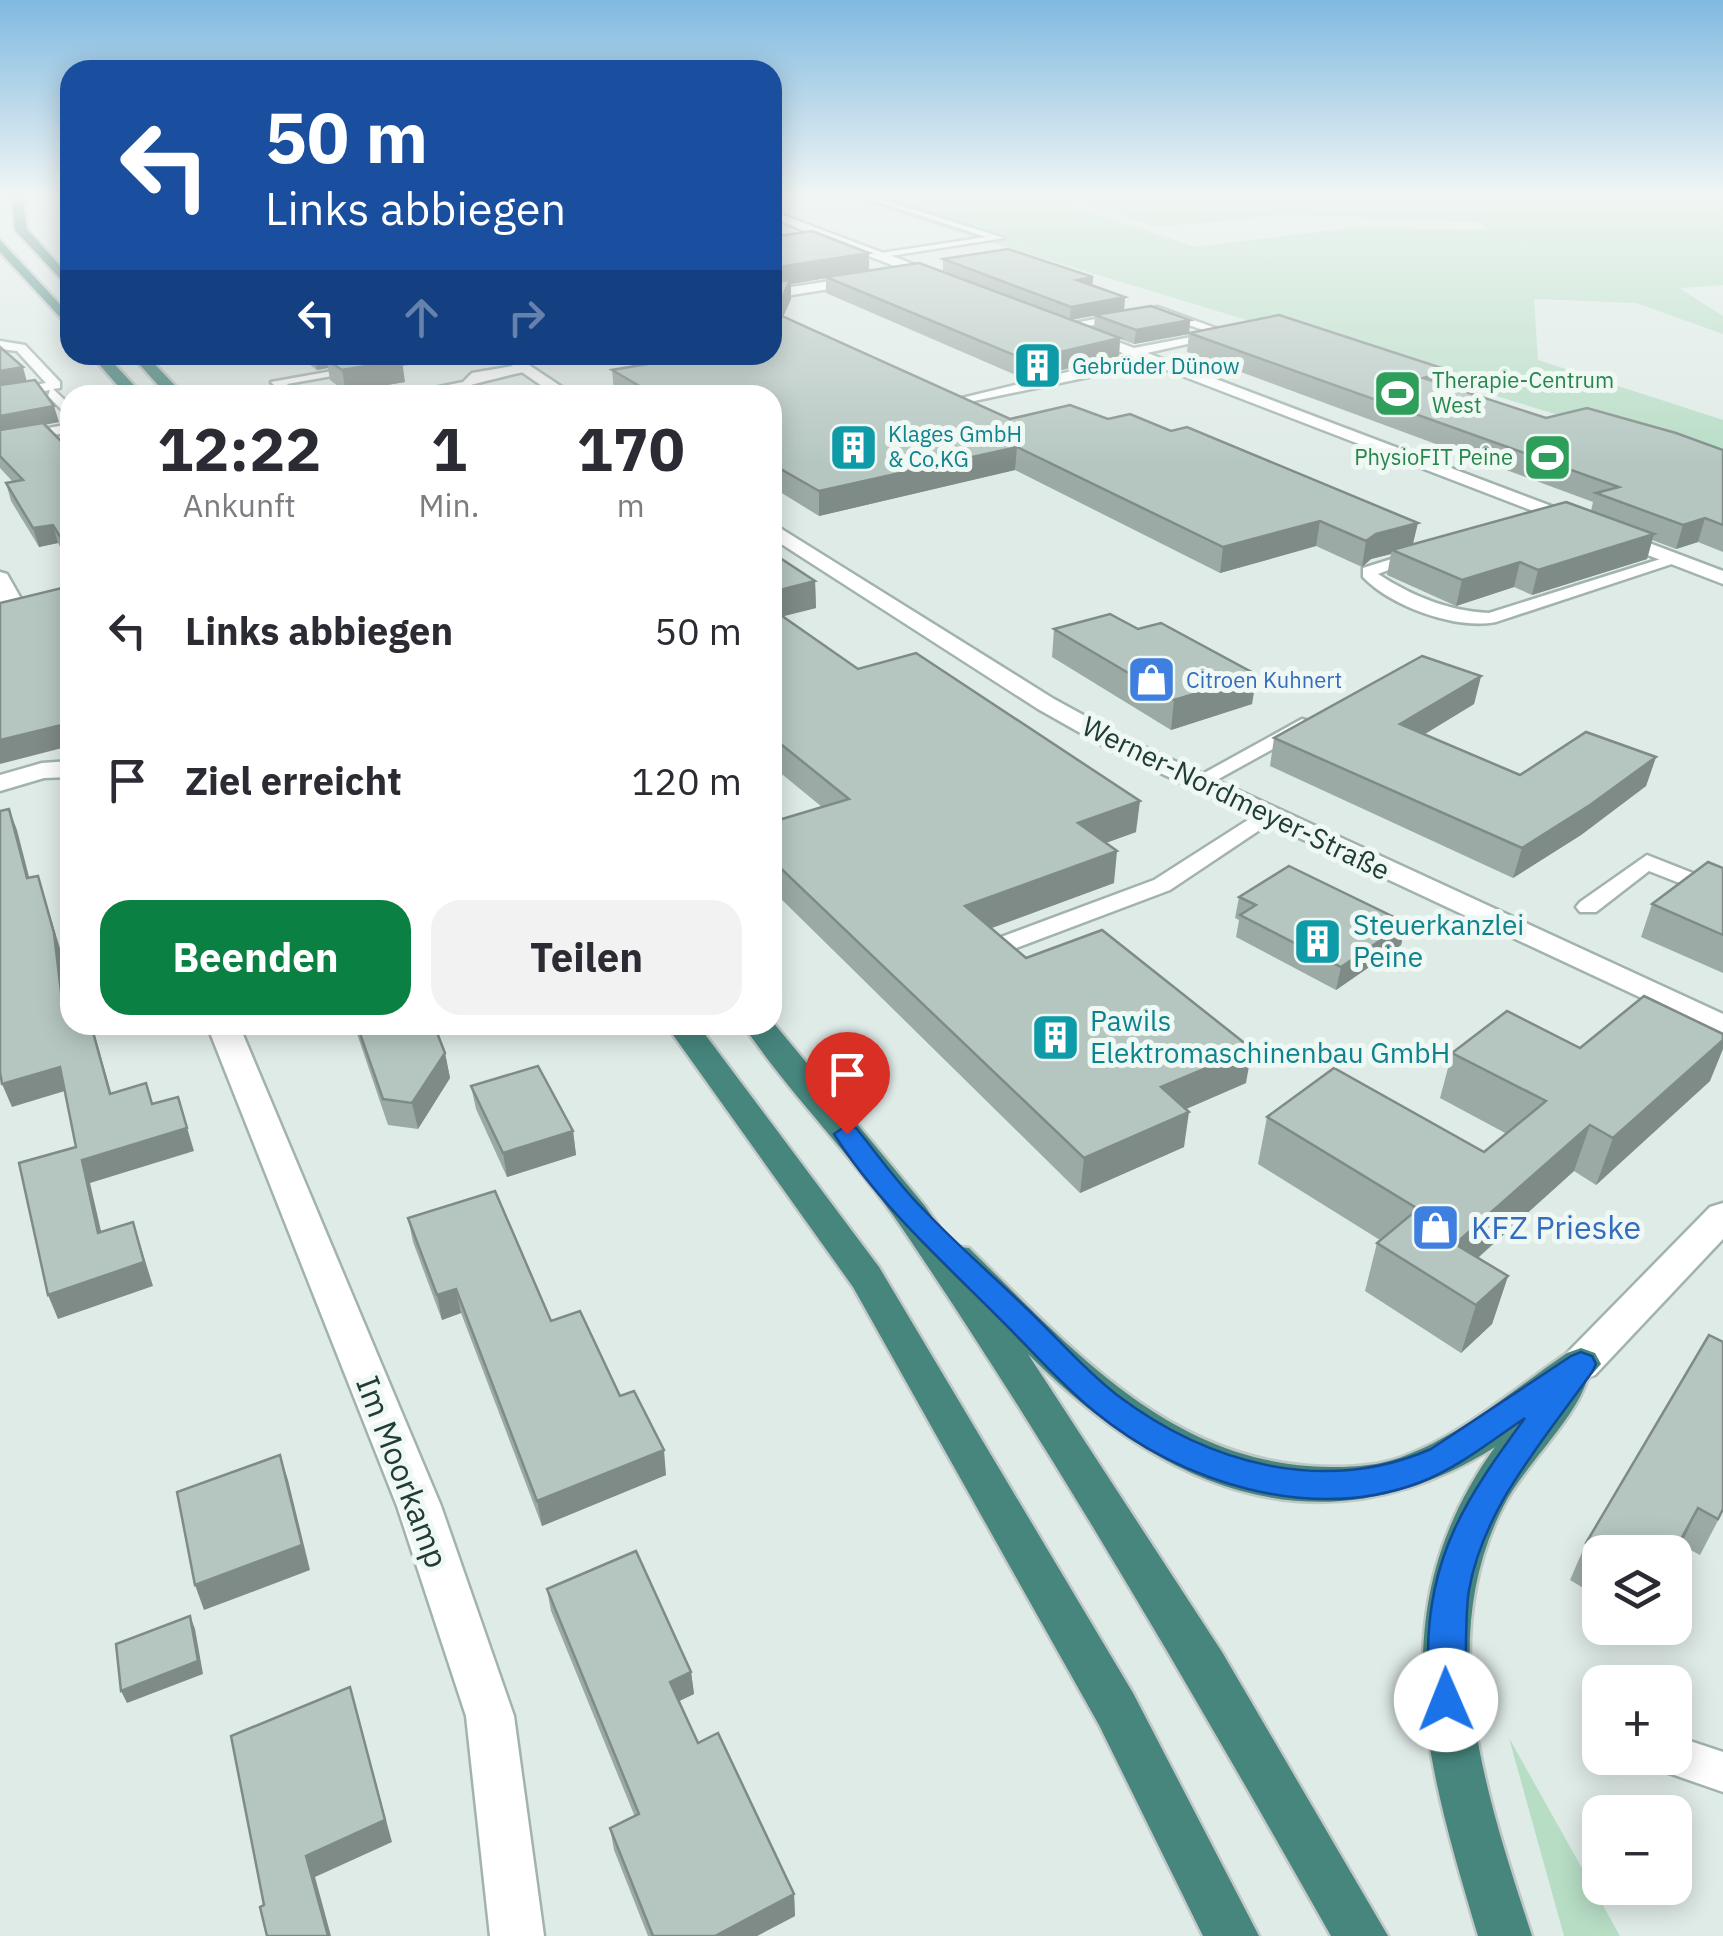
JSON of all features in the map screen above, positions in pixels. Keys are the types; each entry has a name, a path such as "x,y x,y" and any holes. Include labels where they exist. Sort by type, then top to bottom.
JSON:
{"highway":[{"path":"35,284 60,313"},
{"path":"107,365 126,385"},
{"path":"148,365 166,385"},
{"path":"689,1035 866,1276 1116,1709 1232,1936"},
{"path":"767,1035 912,1215 1032,1394 1204,1668 1361,1936"},
{"path":"912,1215 1104,1402 1135,1427 1172,1449 1254,1477 1338,1485 1411,1472 1442,1458 1581,1364"},
{"path":"1505,1936 1455,1764 1446,1700 1450,1606 1465,1543 1483,1502 1581,1364"}],"street":[{"path":"782,292 820,284"},
{"path":"1047,320 1723,578"},
{"path":"519,365 550,385"},
{"name":"Werner-Nordmeyer-Straße","path":"782,535 1046,704 1197,783 1723,1026"},
{"path":"0,578 14,604 0,608"},
{"path":"0,783 60,770"},
{"name":"Im Moorkamp","path":"227,1035 419,1506 490,1716 518,1936"},
{"path":"1581,1364 1719,1227"}],"lane":[{"path":"969,398 1094,372 1139,354 1226,334 1158,310 1066,326"},
{"path":"0,345 21,348 55,385 0,395"},
{"path":"281,385 278,382 383,365"},
{"path":"460,365 477,376"},
{"path":"467,385 477,376 524,368"},
{"path":"53,393 60,402"},
{"path":"0,441 60,430"},
{"path":"1525,526 1562,516"},
{"path":"1433,552 1370,572 1381,584 1447,614 1490,618 1676,560"},
{"path":"1197,783 1326,712"},
{"path":"994,948 1162,885 1265,816"},
{"path":"1588,907 1648,862 1723,893"},
{"path":"1692,1762 1723,1772"}],"green space":[{"path":"1129,284 1723,284 1679,288 1723,316 1723,334 1636,303 1534,299 1538,360 1723,420 1723,465"},
{"path":"1509,1738 1582,1868 1582,1905 1603,1905 1620,1936 1564,1936"}],"building":[{"path":"844,284 976,284 1120,338 1026,360"},
{"path":"1011,284 1089,284 1125,297 1071,307"},
{"path":"1151,306 1190,320 1136,330 1095,315"},
{"path":"1279,315 1451,371 1423,378 1546,418 1587,408 1723,450 1723,525 1705,518 1683,525 1596,493 1619,487 1189,333"},
{"path":"782,316 1010,419 1070,405 1108,419 1130,414 1171,431 1187,427 1418,523 1376,534 1366,541 1320,521 1223,547 1017,447 819,491 782,470 782,385 638,385 612,370 641,365 782,365"},
{"path":"0,347 23,367 0,371"},
{"path":"335,365 372,365 342,370"},
{"path":"35,380 54,406 0,416 0,385"},
{"path":"43,423 60,440 60,537 53,525 33,528 6,483 23,480 0,456 0,430"},
{"path":"1566,502 1654,534 1538,570 1520,562 1462,580 1392,550"},
{"path":"782,559 815,581 782,589"},
{"path":"60,588 60,725 0,740 0,603"},
{"path":"1110,614 1138,629 1161,623 1257,675 1174,700 1054,629"},
{"path":"782,616 858,669 916,653 1140,801 1078,823 1117,851 965,906 1026,958 1102,930 1252,1049 1161,1087 1189,1112 1084,1158 782,870 782,819 849,799 782,745"},
{"path":"1422,656 1481,676 1400,724 1520,775 1586,732 1656,757 1522,848 1274,738"},
{"path":"9,809 27,878 38,876 54,933 60,984 60,1035 94,1035 110,1094 146,1083 152,1104 178,1097 187,1128 82,1160 98,1233 133,1222 144,1262 48,1295 19,1163 76,1147 60,1067 2,1084 0,811"},
{"path":"1708,862 1723,868 1723,935 1652,904"},
{"path":"1289,866 1406,923 1341,967 1240,915 1256,905 1239,897"},
{"path":"1644,996 1723,1034 1723,1040 1613,1138 1590,1125 1455,1244 1508,1276 1476,1305 1377,1243 1418,1209 1267,1117 1334,1068 1484,1152 1546,1101 1452,1053 1507,1011 1580,1048"},
{"path":"361,1035 438,1035 445,1053 412,1103 383,1099"},
{"path":"538,1066 573,1131 503,1153 471,1086"},
{"path":"495,1191 551,1321 580,1311 620,1396 634,1391 664,1450 537,1501 456,1289 437,1295 408,1218"},
{"path":"1709,1335 1723,1342 1723,1509 1718,1519 1698,1508 1683,1535 1591,1535"},
{"path":"280,1455 302,1545 195,1585 177,1492"},
{"path":"636,1551 691,1672 670,1682 698,1743 718,1733 794,1894 715,1936 653,1936 610,1828 639,1814 547,1589"},
{"path":"190,1616 198,1661 121,1691 116,1644"},
{"path":"350,1687 385,1820 306,1856 328,1936 267,1936 231,1736"}],"place":[{"name":"Gebrüder Dünow","path":"1037,366"},
{"name":"Therapie-Centrum West","path":"1397,393"},
{"name":"Klages GmbH & Co.KG","path":"853,447"},
{"name":"PhysioFIT Peine","path":"1548,457"},
{"name":"Citroen Kuhnert","path":"1151,680"},
{"name":"Steuerkanzlei Peine","path":"1318,941"},
{"name":"Pawils Elektromaschinenbau GmbH","path":"1055,1037"},
{"name":"KFZ Prieske","path":"1436,1228"}],"route":[{"path":"847,1134 912,1215 1104,1402 1172,1449 1212,1466 1298,1484 1376,1481 1411,1472 1442,1458 1581,1364 1506,1465 1483,1502 1465,1543 1452,1589 1446,1639 1446,1700"}]}
